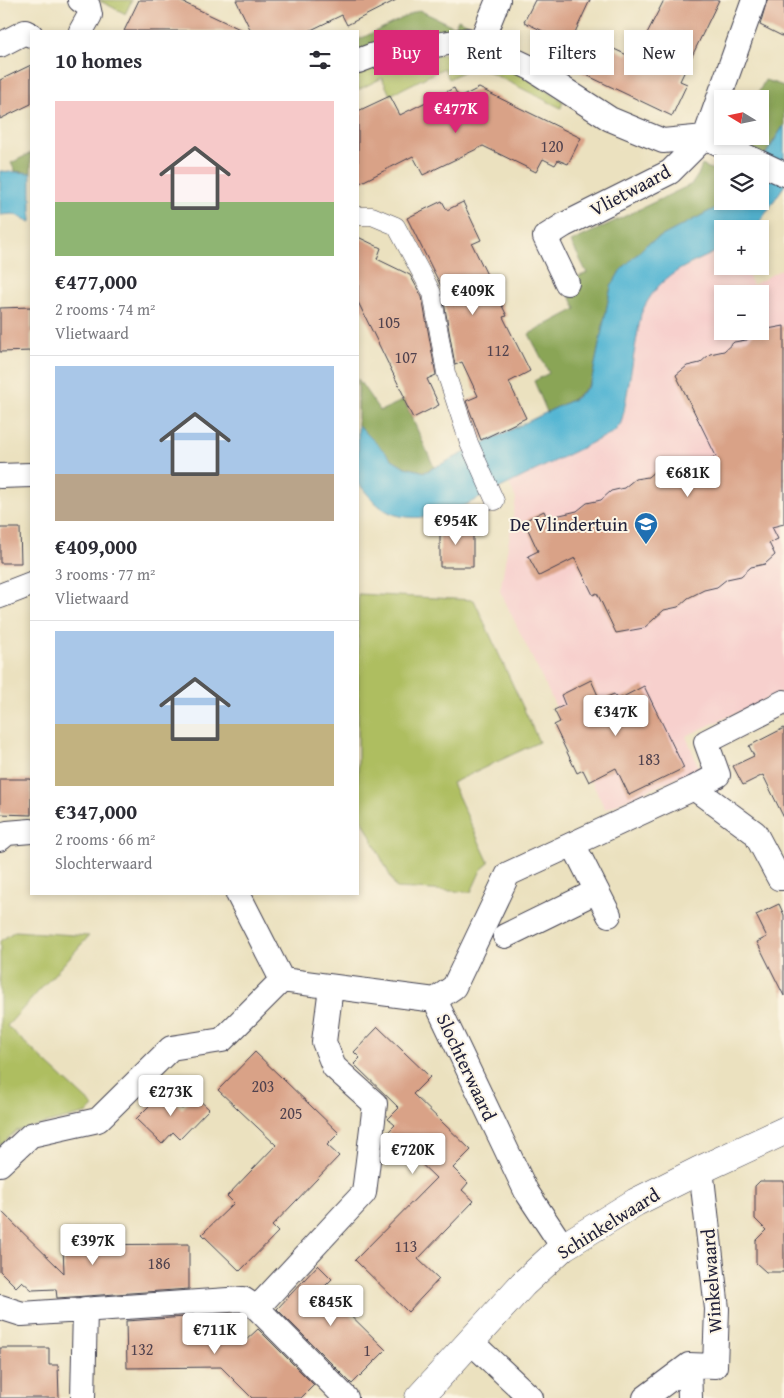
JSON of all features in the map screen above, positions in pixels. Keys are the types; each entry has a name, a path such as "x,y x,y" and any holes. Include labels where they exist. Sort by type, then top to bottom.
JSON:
{"street":[{"path":"80,0 88,6 90,14 82,30"},
{"path":"486,30 498,0"},
{"name":"Vlietwaard","path":"567,283 544,237 670,172 705,137 754,0"},
{"path":"0,46 26,32 30,34"},
{"path":"359,61 374,55 449,43"},
{"path":"520,63 610,119 663,141 705,137 784,174"},
{"path":"359,216 372,216 396,226 432,293 446,373 469,443 495,501"},
{"path":"0,476 30,476"},
{"path":"0,596 30,584"},
{"name":"Slochterwaard","path":"563,1247 526,1191 435,1000 454,987 508,874 694,788 718,775 706,742 784,702"},
{"path":"694,788 755,833 779,878 784,878"},
{"path":"0,839 7,833 30,830"},
{"path":"573,844 609,915"},
{"path":"504,936 597,891"},
{"path":"239,895 282,980"},
{"path":"282,980 331,988 435,1000"},
{"path":"0,1164 32,1136 98,1120 171,1048 222,1040 282,980"},
{"path":"257,1308 364,1193 375,1104 334,1067 324,1042 331,988"},
{"name":"Schinkelwaard","path":"419,1398 523,1284 563,1247 636,1202 701,1169 784,1131"},
{"name":"Winkelwaard","path":"689,1365 715,1366 717,1309 701,1169"},
{"path":"0,1307 22,1314 243,1299 257,1308 346,1398"},
{"path":"83,1398 85,1309"},
{"path":"470,1341 532,1398"},
{"path":"644,1398 689,1365"},
{"path":"689,1365 690,1398"}],"shaded area":[{"name":"De Vlindertuin","path":"714,253 714,275 748,275 753,285 784,268 784,691 686,736 699,768 605,809 500,591 516,499 509,483 615,432 621,423 625,411 641,314 657,285 672,274"}],"green space":[{"path":"98,0 132,0 125,14"},
{"path":"419,10 455,27 458,19 473,26 472,28 462,30 449,30 449,32 439,34 439,30 378,30"},
{"path":"374,32 374,47 359,54 359,40"},
{"path":"449,53 449,75 456,75 449,79 444,68 439,70 439,55"},
{"path":"374,66 374,75 430,75 390,95 382,78 359,90 359,71"},
{"path":"520,74 563,101 561,108 495,75"},
{"path":"765,80 784,86 784,125 765,155 752,155 731,146 769,145 769,90 760,90"},
{"path":"30,154 30,173 15,171 11,163"},
{"path":"702,165 714,170 714,209 647,244 620,271 611,287 592,379 578,395 547,412 534,381 549,373 529,334 576,309 564,283 587,273 571,242 692,184"},
{"path":"359,380 380,411 404,400 434,467 425,472 405,467 392,459 359,426"},
{"path":"359,594 474,600 539,742 452,783 489,863 481,870 471,892 396,888 359,813"},
{"path":"15,931 89,936 7,1026 94,1107 88,1113 16,1131 0,1146 0,941"}],"water":[{"path":"784,125 784,186 769,208 769,155 766,155"},
{"path":"0,171 30,173 30,222 13,214 0,215"},
{"path":"714,209 768,210 761,220 714,220 714,253 674,273 656,289 648,300 641,314 621,423 614,432 443,516 403,517 389,512 375,503 359,484 359,426 392,459 405,467 425,472 576,398 588,387 592,379 611,287 620,271 647,244"}],"building":[{"path":"139,0 178,0 242,30 124,30"},
{"path":"236,0 396,0 347,25 342,15 311,30 251,30"},
{"path":"535,0 590,0 576,30 541,30 524,22"},
{"path":"664,0 719,0 693,54 693,30 649,30"},
{"path":"767,0 784,0 784,37 760,25"},
{"path":"614,49 624,54 624,75 683,75 680,81 687,84 672,116 586,75 614,75"},
{"path":"30,65 30,104 0,119 0,80"},
{"path":"454,88 459,98 479,88 581,138 568,164 558,160 555,165 543,159 536,172 483,146 423,175 413,156 359,183 359,111 390,96 400,115"},
{"path":"442,201 447,210 463,202 481,240 472,244 507,316 503,317 530,371 509,382 526,418 481,440 466,401 478,396 462,362 455,365 442,291 444,292 407,218"},
{"path":"359,237 381,248 377,259 410,275 422,297 436,375 427,379 439,405 413,418 403,398 405,398 359,304"},
{"path":"30,307 30,351 0,352 0,308"},
{"path":"784,326 784,524 772,527 778,539 769,543 775,555 765,564 751,567 741,576 727,579 717,587 704,590 688,598 678,607 664,610 644,628 616,633 597,593 593,595 575,558 539,576 528,556 538,551 524,521 544,511 547,518 577,511 587,503 601,500 611,491 624,488 635,479 648,477 658,468 672,465 677,474 716,456 676,375 687,366 700,363 710,354 724,351 734,342 769,340 769,329"},
{"path":"440,526 473,526 473,567 440,567"},
{"path":"0,528 20,528 21,563 0,563"},
{"path":"591,680 600,700 614,694 617,700 644,686 684,768 629,795 616,768 589,782 583,770 577,773 554,725 560,722 554,710 565,705 561,695"},
{"path":"784,728 784,818 763,775 743,785 733,766 754,756 749,746"},
{"path":"0,779 30,779 30,815 0,814"},
{"path":"779,904 784,915 784,996 757,942 767,937 756,915"},
{"path":"378,1027 430,1077 413,1094 471,1150 453,1168 468,1183 462,1190 474,1201 418,1259 439,1279 408,1312 355,1260 436,1178 388,1132 395,1125 388,1119 399,1108 354,1064 360,1058 354,1052"},
{"path":"255,1052 339,1133 327,1145 339,1156 272,1226 278,1232 240,1271 202,1234 234,1203 227,1196 276,1145 218,1090"},
{"path":"164,1091 182,1109 195,1096 209,1109 180,1139 173,1132 162,1144 136,1119"},
{"path":"760,1181 784,1181 784,1272 766,1272 756,1263 756,1240 766,1230 755,1219 755,1186"},
{"path":"0,1210 64,1273 63,1245 189,1244 189,1289 57,1298 56,1289 32,1290 22,1281 16,1287 0,1271"},
{"path":"318,1265 332,1279 323,1288 386,1350 352,1384 277,1309"},
{"path":"216,1315 216,1332 234,1332 244,1342 258,1329 314,1385 301,1398 252,1398 221,1367 127,1368 126,1321"},
{"path":"0,1348 49,1348 49,1365 58,1365 59,1398 0,1398"}],"place":[{"name":"De Vlindertuin","path":"646,545"}]}
